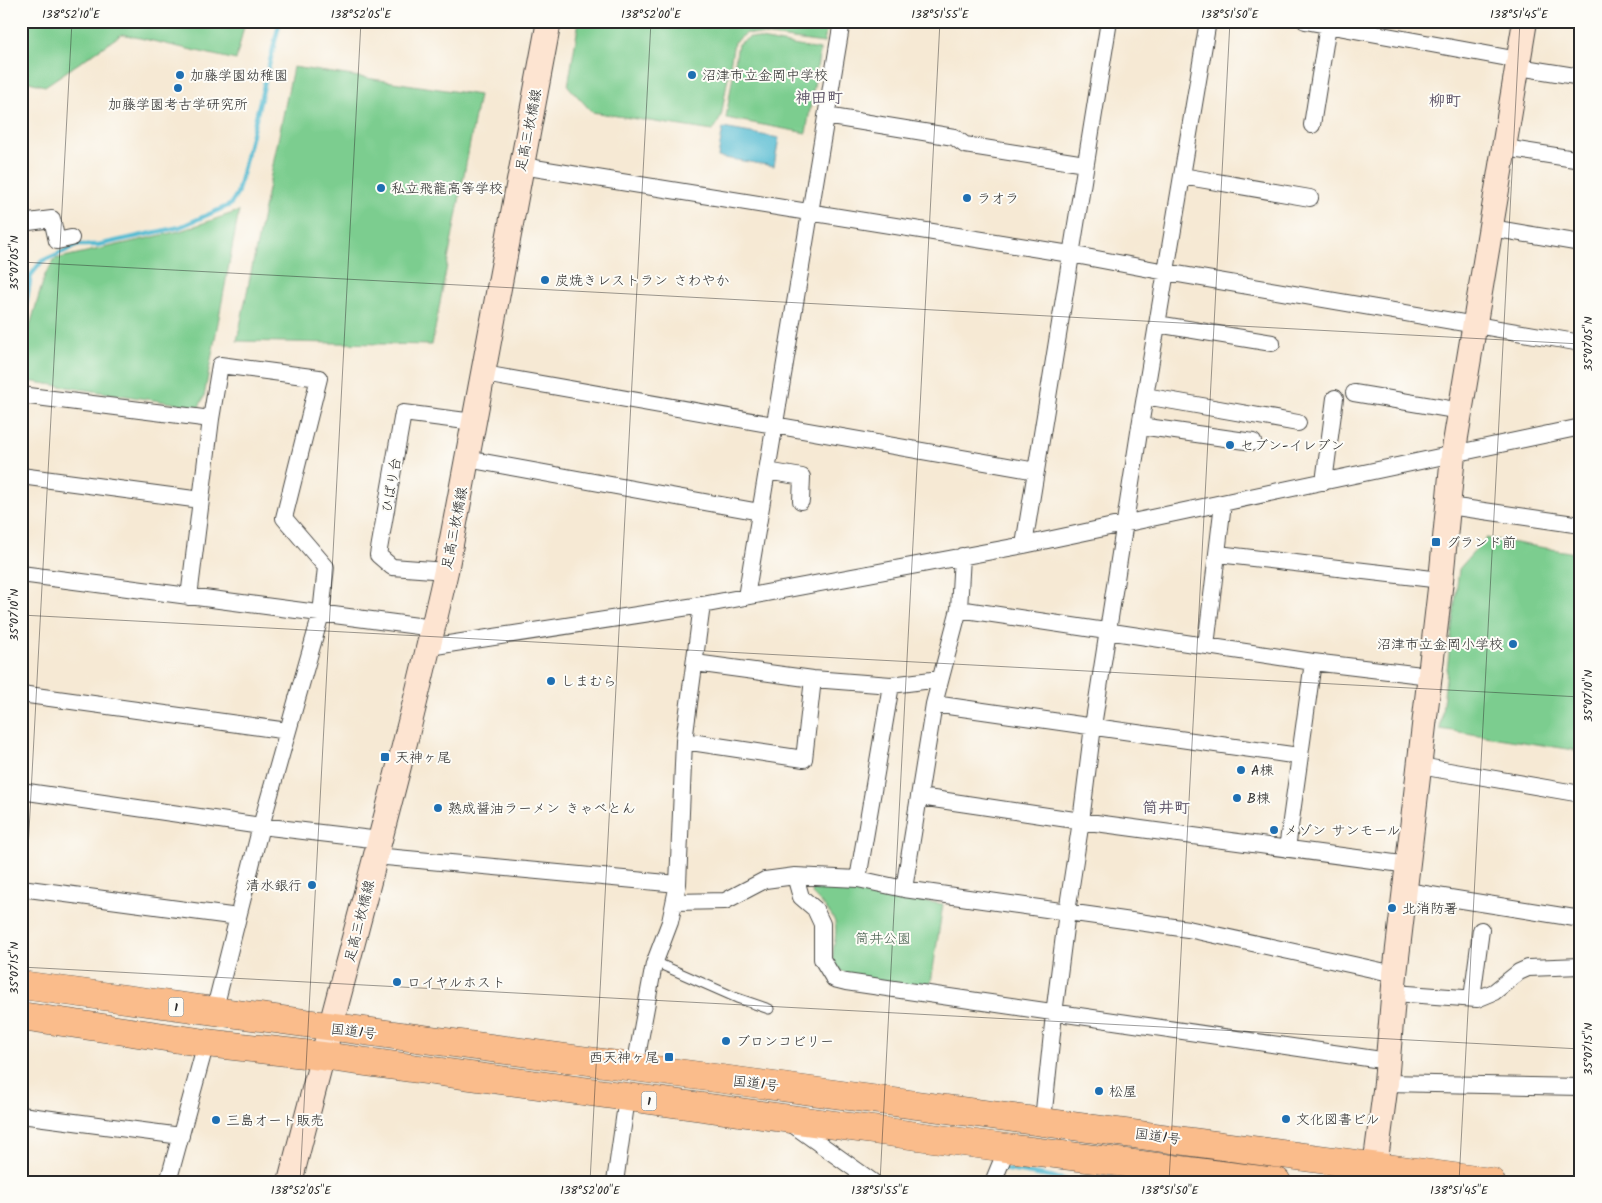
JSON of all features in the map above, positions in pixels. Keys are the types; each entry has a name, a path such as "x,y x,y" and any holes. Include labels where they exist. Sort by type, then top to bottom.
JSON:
{"highway":[{"name":"国道1号","path":"21,985 331,1028 1043,1120 1374,1174 1491,1182"},
{"name":"1","path":"21,1016 206,1043 322,1056 627,1098 1277,1182"}],"street":[{"name":"足高三枚橋線","path":"290,1182 378,848 446,571 549,21"},
{"path":"746,597 842,21"},
{"path":"1024,545 1109,21"},
{"path":"1043,1120 1054,1014 1093,726 1124,524 1208,21"},
{"path":"1305,21 1519,63 1581,78"},
{"path":"1374,1174 1441,580 1453,454 1525,21"},
{"path":"1312,125 1328,25"},
{"path":"826,116 954,137 965,145 1085,164"},
{"path":"1505,148 1581,160"},
{"path":"522,166 1070,254 1581,343"},
{"path":"1182,176 1310,198"},
{"path":"21,223 52,219 57,241 71,238"},
{"path":"1491,228 1581,243"},
{"path":"1157,324 1272,343"},
{"path":"189,597 211,419 220,365 319,378 284,518 326,567 321,614 261,826 214,1012"},
{"path":"484,374 1036,471"},
{"path":"1354,393 1461,411"},
{"path":"21,395 211,419"},
{"path":"1145,396 1298,422"},
{"path":"1324,482 1335,398"},
{"name":"ひばり台","path":"446,571 392,567 378,555 403,413 474,422"},
{"path":"1140,426 1253,442"},
{"path":"21,574 321,614 431,638 702,605 746,597 1024,545 1581,427"},
{"path":"467,459 760,512"},
{"path":"767,471 802,477 801,501"},
{"path":"21,476 201,500"},
{"path":"1206,646 1223,503"},
{"path":"1449,506 1581,525"},
{"path":"1218,554 1441,580"},
{"path":"904,889 934,704 959,609 962,556"},
{"path":"635,1067 655,962 670,922 678,884 684,741 702,605"},
{"path":"959,609 1313,662 1430,676"},
{"path":"1287,849 1313,662"},
{"path":"695,663 813,679 891,685 940,679"},
{"path":"684,741 804,759 813,679"},
{"path":"858,879 891,685"},
{"path":"21,694 288,731"},
{"path":"934,704 1299,756"},
{"path":"1420,766 1581,794"},
{"path":"21,791 261,826 378,848 678,884"},
{"path":"920,797 1081,821 1409,865"},
{"path":"794,876 800,897 815,909 822,924 822,959 834,979 1054,1014 1387,1072 1581,1087"},
{"path":"675,902 725,901 765,880 794,876 858,879 904,889 1188,929 1395,983 1472,998 1494,992 1519,972 1528,968 1581,966"},
{"path":"21,888 238,918"},
{"path":"1406,891 1581,919"},
{"path":"1472,998 1481,930"},
{"path":"168,1182 206,1043"},
{"path":"615,1182 627,1098"},
{"path":"21,1114 180,1136"},
{"path":"782,1118 873,1182"},
{"path":"993,1182 1007,1148"}],"lane":[{"path":"655,962 737,998 769,1008"}],"green space":[{"path":"21,21 245,22 236,60 122,34 45,86 21,80"},
{"path":"579,21 828,21 824,43 747,33 734,42 721,117 713,131 592,112 568,86"},
{"path":"750,37 820,50 806,133 726,118 738,44"},
{"name":"私立飛龍高等学校","path":"293,67 479,95 432,345 237,341"},
{"path":"239,211 204,397 199,407 21,380 21,341 27,336 45,275 55,259 180,231"},
{"name":"沼津市立金岡小学校","path":"1486,538 1581,554 1581,751 1440,729 1459,569"},
{"name":"筒井公園","path":"817,885 943,904 930,989 852,976 836,966 833,960 835,922 812,894 813,887"}],"water":[{"path":"723,128 779,138 774,166 718,157"}],"waterway":[{"path":"21,319 24,315 31,275 42,261 78,245 98,245 180,227 230,205 237,194 280,21"},
{"path":"1003,1169 1079,1182"}],"place":[{"name":"加藤学園幼稚園","path":"180,75"},
{"name":"沼津市立金岡中学校","path":"692,75"},
{"name":"加藤学園考古学研究所","path":"178,88"},
{"name":"私立飛龍高等学校","path":"381,188"},
{"name":"ラオラ","path":"967,198"},
{"name":"炭焼きレストラン さわやか","path":"545,280"},
{"name":"セブン-イレブン","path":"1230,445"},
{"name":"グランド前","path":"1436,542"},
{"name":"沼津市立金岡小学校","path":"1513,644"},
{"name":"しまむら","path":"551,681"},
{"name":"天神ヶ尾","path":"385,757"},
{"name":"A棟","path":"1241,770"},
{"name":"B棟","path":"1237,798"},
{"name":"熟成醤油ラーメン きゃべとん","path":"438,808"},
{"name":"メゾン サンモール","path":"1274,830"},
{"name":"清水銀行","path":"312,885"},
{"name":"北消防署","path":"1392,908"},
{"name":"ロイヤルホスト","path":"397,982"},
{"name":"ブロンコビリー","path":"726,1041"},
{"name":"西天神ヶ尾","path":"669,1057"},
{"name":"松屋","path":"1099,1091"},
{"name":"文化図書ビル","path":"1286,1119"},
{"name":"三島オート販売","path":"216,1120"}],"district":[{"name":"神田町","path":"819,97"},
{"name":"柳町","path":"1445,100"},
{"name":"筒井町","path":"1166,807"}]}
